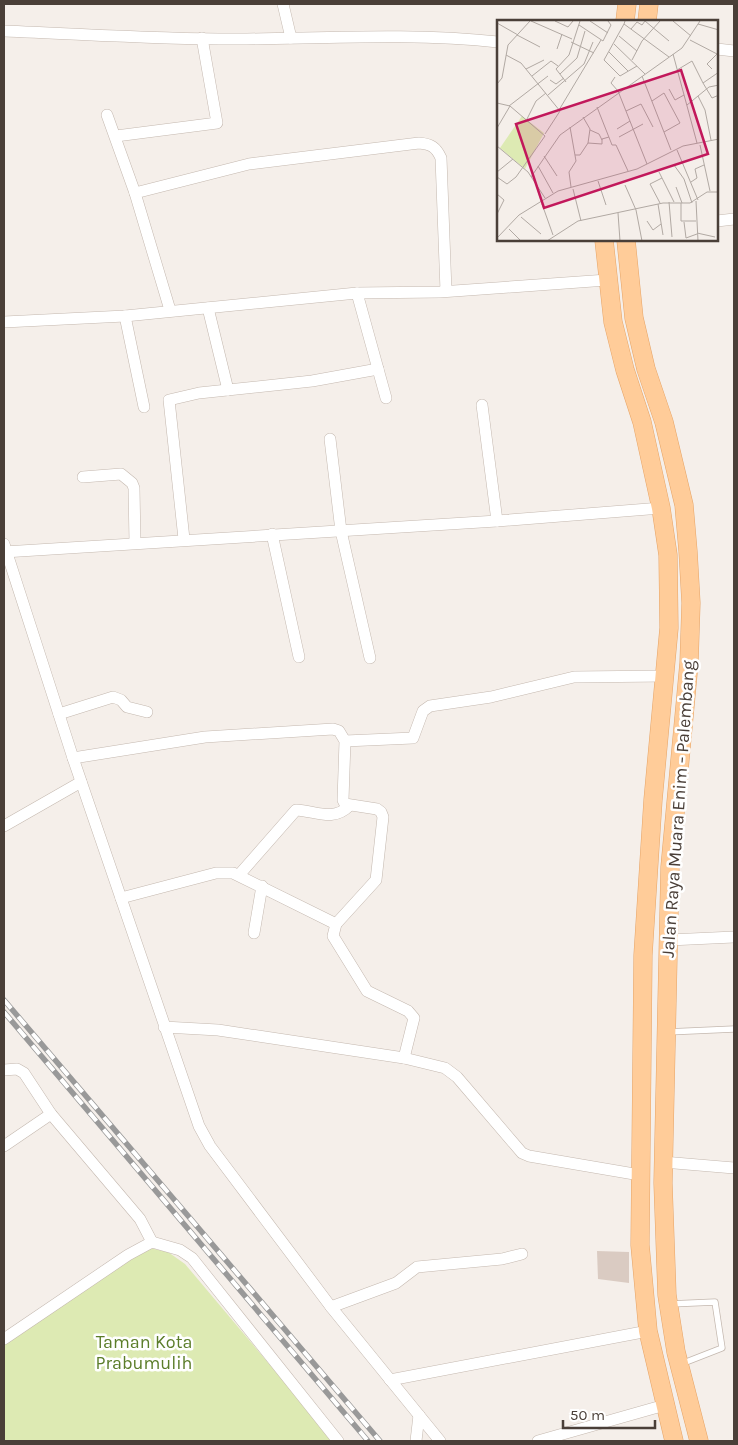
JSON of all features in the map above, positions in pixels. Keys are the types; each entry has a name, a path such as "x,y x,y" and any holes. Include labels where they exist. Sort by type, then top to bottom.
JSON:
{"main road":[{"path":"625,20 627,4"},
{"path":"647,20 649,4"},
{"name":"Jalan Raya Muara Enim - Palembang","path":"604,241 613,322 625,370 642,422 661,508 668,555 670,601 647,874 641,1084 640,1245 648,1331 674,1441"},
{"name":"Jalan Raya Muara Enim - Palembang","path":"626,241 634,318 646,369 664,422 684,505 688,551 690,603 688,663 670,867 665,1032 664,1245 668,1304 679,1364 699,1441"},
{"path":"641,1084 665,1083"},
{"path":"641,1115 664,1113"}],"street":[{"path":"283,4 291,38"},
{"path":"4,31 202,38 406,37 497,42"},
{"path":"116,136 217,123 202,38"},
{"path":"718,49 734,51"},
{"path":"107,115 135,192 170,310"},
{"path":"135,192 266,161 419,143 429,144 436,149 441,158 446,291"},
{"path":"718,221 734,219"},
{"path":"4,322 125,316 170,310 357,293 446,291 607,280"},
{"path":"357,293 386,398"},
{"path":"208,308 228,390"},
{"path":"125,316 144,407"},
{"path":"184,539 168,402 171,398 312,381 378,369"},
{"path":"482,405 497,521"},
{"path":"330,438 341,531 370,658"},
{"path":"83,477 121,474 132,483 134,488 135,542"},
{"path":"440,1441 331,1307 210,1146 199,1126 81,782 4,549 341,531 661,508"},
{"path":"272,534 298,656"},
{"path":"345,741 414,738 423,711 430,706 492,697 574,677 665,676"},
{"path":"59,714 113,697 121,700 127,707 147,712"},
{"path":"73,758 205,737 339,731 345,741 343,800 349,806 377,809 381,812 378,873 372,886 336,924 333,936 362,986 373,995 408,1011 414,1018 404,1058"},
{"path":"4,826 81,782"},
{"path":"239,874 296,810 332,816 342,813 349,806"},
{"path":"122,898 225,872 239,874 336,924"},
{"path":"254,932 262,886"},
{"path":"668,940 734,937"},
{"path":"164,1027 218,1030 404,1058 445,1068 452,1072 522,1153 529,1156 640,1175"},
{"path":"4,1070 17,1068 24,1073 51,1114 140,1219 152,1242"},
{"path":"4,1146 51,1114"},
{"path":"664,1162 734,1168"},
{"path":"4,1339 128,1255 152,1242 180,1250 192,1258 245,1322 338,1441"},
{"path":"331,1307 396,1283 417,1267 502,1259 522,1254"},
{"path":"390,1380 648,1331"},
{"path":"538,1441 665,1405"},
{"path":"416,1441 419,1414"}],"lane":[{"path":"665,1032 734,1029"},
{"path":"668,1304 715,1302 722,1348 679,1364"}],"green space":[{"name":"Taman Kota Prabumulih","path":"145,1247 168,1252 185,1264 334,1441 4,1441 4,1341"}],"building":[{"path":"597,1251 629,1252 629,1283 598,1279"}],"railway":[{"path":"4,1000 380,1441"},
{"path":"4,1012 368,1441"}]}
